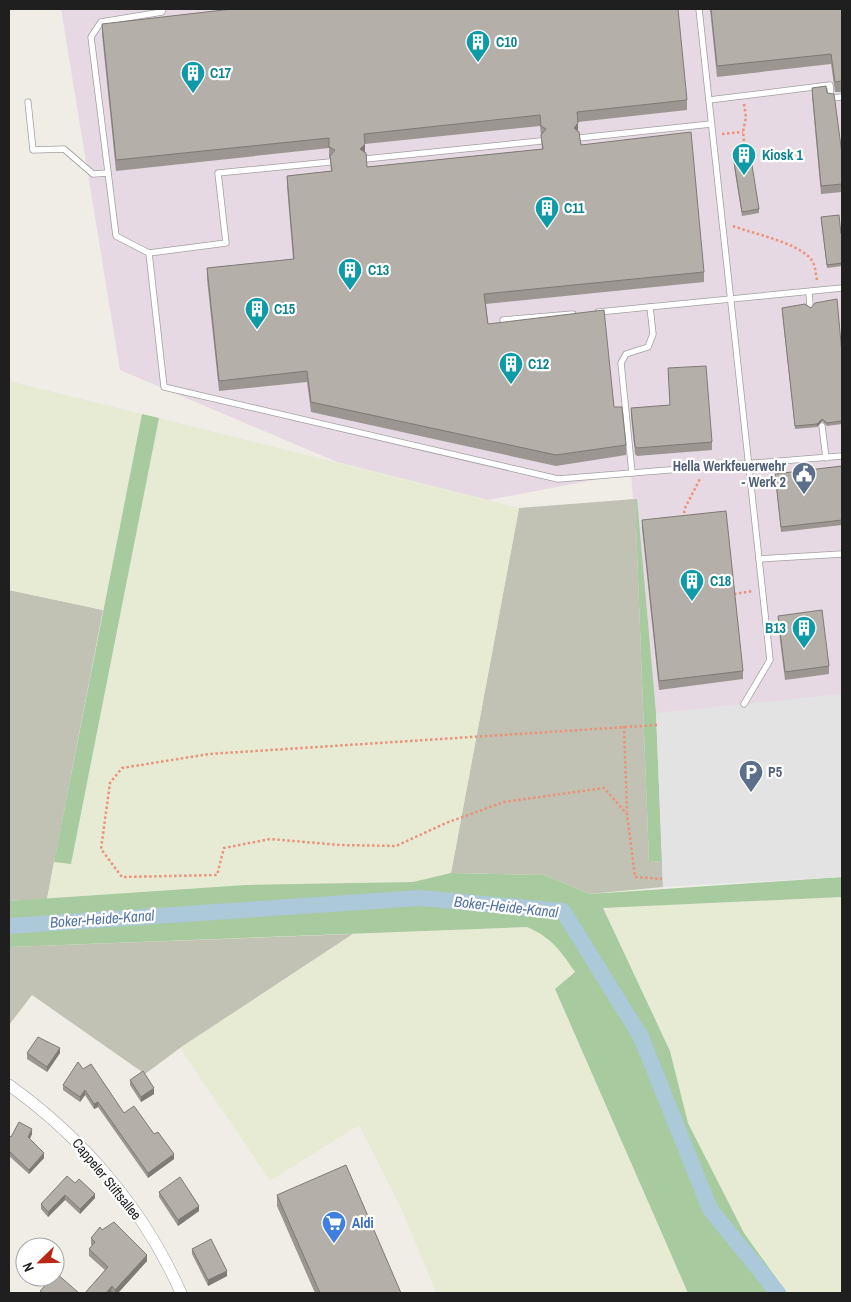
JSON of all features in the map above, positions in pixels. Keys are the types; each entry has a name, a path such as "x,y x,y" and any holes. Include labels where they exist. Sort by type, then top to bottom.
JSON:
{"street":[{"name":"Cappeler Stiftsallee","path":"9,1085 39,1107 74,1139 106,1174 149,1231 181,1293"}],"lane":[{"path":"163,9 162,12 101,22 92,37 116,236 149,253 226,243 218,173 330,162"},
{"path":"699,9 770,660 744,704"},
{"path":"709,100 830,85 831,98 842,97"},
{"path":"28,102 33,150 64,149 93,174 108,174"},
{"path":"579,138 711,124"},
{"path":"365,159 541,142"},
{"path":"149,253 164,387 558,479 842,456"},
{"path":"591,312 650,308 842,288"},
{"path":"808,292 810,306"},
{"path":"632,473 621,363 626,354 648,347 653,334 650,308"},
{"path":"503,320 581,313"},
{"path":"822,426 826,458"},
{"path":"759,560 842,554"}],"path":[{"path":"744,96 746,116 743,132 746,162"},
{"path":"713,135 743,132"},
{"path":"722,222 794,248 810,258 814,265 818,291"},
{"path":"685,520 684,510 706,467"},
{"path":"734,594 762,590"},
{"path":"627,814 604,788 504,802 446,823 396,846 340,845 270,839 224,848 217,875 198,877 122,877 101,849 110,783 122,768 209,754 656,725"},
{"path":"624,726 627,814 635,877 662,879"}],"shaded area":[{"path":"61,9 842,9 842,873 662,879 631,473 488,500 337,462 120,370"},
{"path":"9,381 142,414 103,610 9,590"},
{"path":"159,418 519,508 451,873 413,882 47,899 54,862 71,864"},
{"path":"635,499 649,862 662,861 663,887 590,894 544,875 451,873 519,508"},
{"path":"9,590 103,610 47,899 9,901"},
{"name":"P5","path":"842,694 842,877 663,887 656,713"},
{"path":"842,897 842,1293 787,1293 744,1233 688,1123 670,1051 603,908"},
{"path":"527,927 545,935 557,946 575,972 555,990 688,1293 436,1293 401,1208 359,1125 270,1181 180,1048 353,934"},
{"path":"353,934 180,1048 145,1074 32,995 9,1025 9,947"}],"green space":[{"path":"142,414 159,418 71,864 54,862"},
{"path":"635,499 637,499 656,713 662,861 649,862"},
{"path":"451,873 544,875 590,894 842,877 842,897 603,908 670,1051 688,1123 744,1233 787,1293 688,1293 555,989 575,972 555,945 536,931 527,927 9,947 9,901 246,885 413,882"}],"building":[{"path":"232,9 678,9 687,100 577,112 578,123 574,128 579,132 581,145 691,132 704,272 484,294 488,324 604,310 614,407 622,407 626,445 556,455 311,402 307,371 219,381 207,268 294,259 287,176 332,171 330,156 335,150 329,147 329,138 116,160 102,24","holes":["540,115 541,126 546,129 541,135 543,149 367,167 366,153 360,149 365,144 364,134"]},
{"path":"711,9 842,9 842,81 835,82 831,54 717,66"},
{"path":"826,86 827,93 834,94 842,154 842,184 821,186 812,88"},
{"path":"751,159 759,209 742,212 734,162"},
{"path":"839,215 842,234 842,263 827,265 821,217"},
{"path":"837,299 842,354 842,421 827,423 822,419 817,424 795,426 782,308 805,304 811,308 815,303"},
{"path":"706,366 712,442 637,448 635,446 631,408 670,405 668,368"},
{"path":"842,466 842,520 781,527 775,474"},
{"name":"C18","path":"726,511 743,671 659,681 642,520"},
{"name":"B13","path":"822,610 829,666 785,672 778,616"},
{"path":"38,1037 60,1048 47,1067 27,1053"},
{"path":"78,1062 83,1069 91,1064 124,1113 134,1106 154,1134 158,1132 174,1154 148,1173 98,1102 94,1104 85,1090 80,1097 63,1085"},
{"path":"143,1071 154,1088 141,1097 130,1080"},
{"path":"19,1122 32,1129 28,1137 44,1153 29,1170 9,1151 9,1135 11,1137"},
{"name":"Aldi","path":"346,1165 401,1293 320,1293 277,1195"},
{"path":"67,1176 75,1183 79,1179 95,1194 80,1209 65,1195 48,1212 41,1204"},
{"path":"180,1177 199,1206 178,1220 159,1192"},
{"path":"114,1222 147,1255 115,1290 112,1286 106,1293 85,1293 108,1267 89,1249 95,1242 91,1238 100,1227 102,1230"},
{"path":"211,1239 227,1271 208,1280 192,1249"},
{"path":"65,1281 79,1293 43,1293 40,1291 44,1287 65,1287"}],"waterway":[{"name":"Boker-Heide-Kanal","path":"9,926 420,898 563,911 641,1037 710,1209 778,1293"}],"place":[{"name":"C10","path":"478,63"},
{"name":"C17","path":"193,94"},
{"name":"Kiosk 1","path":"744,176"},
{"name":"C11","path":"547,229"},
{"name":"C13","path":"350,291"},
{"name":"C15","path":"257,330"},
{"name":"C12","path":"511,385"},
{"name":"Hella Werkfeuerwehr - Werk 2","path":"804,495"},
{"name":"C18","path":"692,602"},
{"name":"B13","path":"804,649"},
{"name":"P5","path":"751,793"},
{"name":"Aldi","path":"334,1244"}]}
